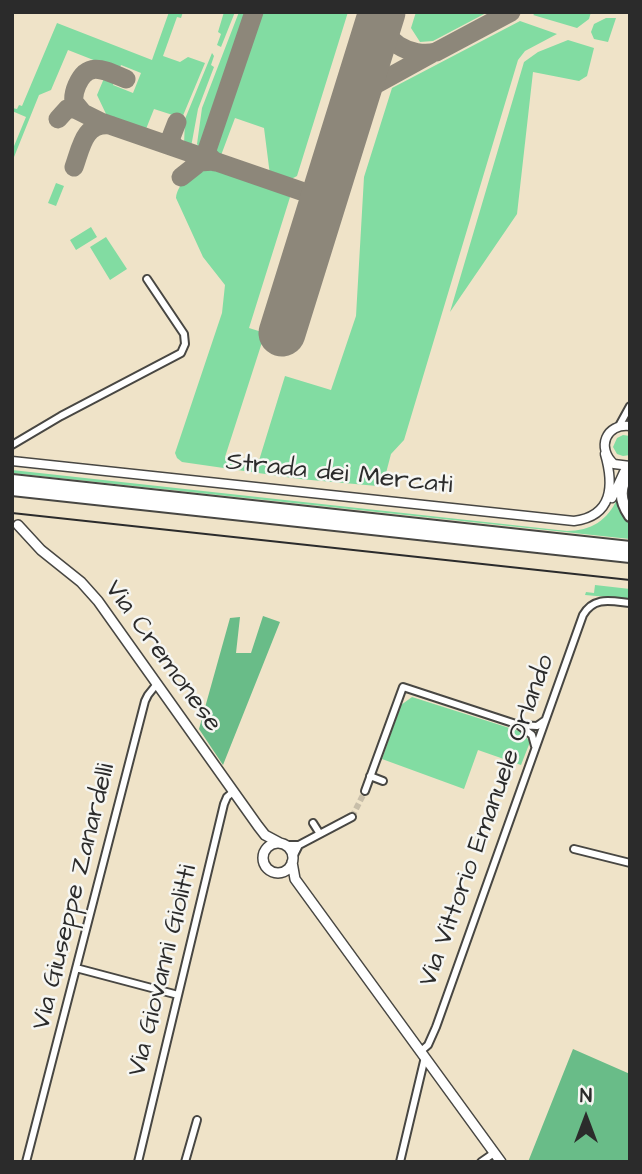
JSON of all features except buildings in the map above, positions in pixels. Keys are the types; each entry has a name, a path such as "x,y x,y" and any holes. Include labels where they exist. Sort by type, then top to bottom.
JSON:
{"highway":[{"path":"630,468 621,495 630,516"},
{"path":"12,480 630,547"},
{"path":"12,490 630,557"},
{"path":"566,551 630,563"}],"main road":[{"name":"Via Cremonese","path":"18,525 34,543 90,592 258,826"},
{"path":"258,826 265,866 295,879"},
{"path":"258,826 265,835 283,844 292,860 295,879 501,1162"},
{"path":"263,856 267,847 283,844"},
{"path":"277,873 286,870 292,860"}],"street":[{"path":"12,445 181,353 185,344 184,334 147,279"},
{"path":"630,407 620,426 608,434 605,440 605,454 614,464 630,468"},
{"path":"620,426 630,426"},
{"name":"Strada dei Mercati","path":"12,463 574,522 595,514 606,500 611,480 605,454"},
{"name":"Strada dei Mercati","path":"12,463 572,526 591,521 603,513 621,476 630,468"},
{"name":"Via Vittorio Emanuele Orlando","path":"400,1162 423,1054 436,1027 579,624 584,612 592,604 600,601 630,603"},
{"name":"Via Giuseppe Zanardelli","path":"26,1162 145,701 156,685"},
{"path":"365,791 402,687 518,725 537,726 546,718"},
{"path":"518,725 533,735 534,750"},
{"path":"370,776 383,781"},
{"name":"Via Giovanni Giolitti","path":"138,1162 224,804 233,792"},
{"path":"283,844 299,845 352,817"},
{"path":"313,822 320,834"},
{"path":"292,860 299,845"},
{"path":"574,849 630,863"},
{"path":"76,968 178,995"},
{"path":"185,1162 197,1120"},
{"path":"481,1162 494,1153"}],"green space":[{"path":"169,12 183,12 181,18 177,17 163,56 180,62 188,57 205,63 182,118 154,109 146,129 107,116 97,95 105,76 115,80 113,85 133,93 141,73 121,65 119,70 68,50 51,90 39,95 12,162 12,151 26,117 12,111 12,108 22,106 57,23 152,60"},
{"path":"224,12 235,12 221,47 217,45 221,34 218,32"},
{"path":"239,12 251,12 203,152 197,144 202,108"},
{"path":"256,12 348,12 297,176 287,181 270,175 264,128 235,118 220,158 211,155 210,148"},
{"path":"416,12 488,12 433,41 420,42 411,28"},
{"path":"537,12 591,12 589,19 577,28 533,15"},
{"path":"606,18 616,18 608,42 594,39 591,32 594,24"},
{"path":"520,21 557,34 525,51 518,60 404,440 391,454 386,473 383,472 382,484 377,486 300,479 182,462 175,453 222,313 225,285 203,257 176,198 183,182 197,170 208,166 291,194 249,328 265,333 225,457 257,467 285,376 331,390 356,316 364,177 392,88"},
{"path":"568,40 594,48 587,76 579,81 533,72 517,214 450,312 524,62 538,52"},
{"path":"212,53 214,56 211,65 214,67 198,109 191,147 184,145 185,119"},
{"path":"56,183 64,186 56,206 48,203"},
{"path":"91,227 97,237 76,250 70,240"},
{"path":"106,237 127,269 110,280 90,247"},
{"path":"630,436 630,455 617,454 613,447 617,438"},
{"path":"12,470 567,531 584,529 598,523 609,513 617,499 630,522 630,539 12,473"},
{"path":"595,585 630,589 630,599 585,595 586,592 594,593"},
{"path":"263,616 280,622 223,765 199,729 230,618 240,617 236,653 251,653"},
{"path":"412,697 522,732 530,742 521,765 478,750 464,789 382,759 401,705"},
{"path":"573,1049 630,1074 630,1162 528,1162"}],"taxiway":[{"path":"215,162 206,153 254,12"},
{"path":"383,12 383,23 391,39 407,50 427,53 436,52 511,12"},
{"path":"345,132 359,102 373,86 431,54"},
{"path":"126,79 98,69 86,72 77,85 74,102 83,113 101,122 301,191 318,191 330,178"},
{"path":"58,119 67,109 83,113"},
{"path":"176,148 170,140 177,122"},
{"path":"74,167 89,132 101,125 110,125"},
{"path":"181,177 200,162 214,161"}],"runway":[{"path":"282,333 382,12"}],"tunnel":[{"path":"352,817 365,791"}],"railway":[{"path":"12,513 630,580"}]}
